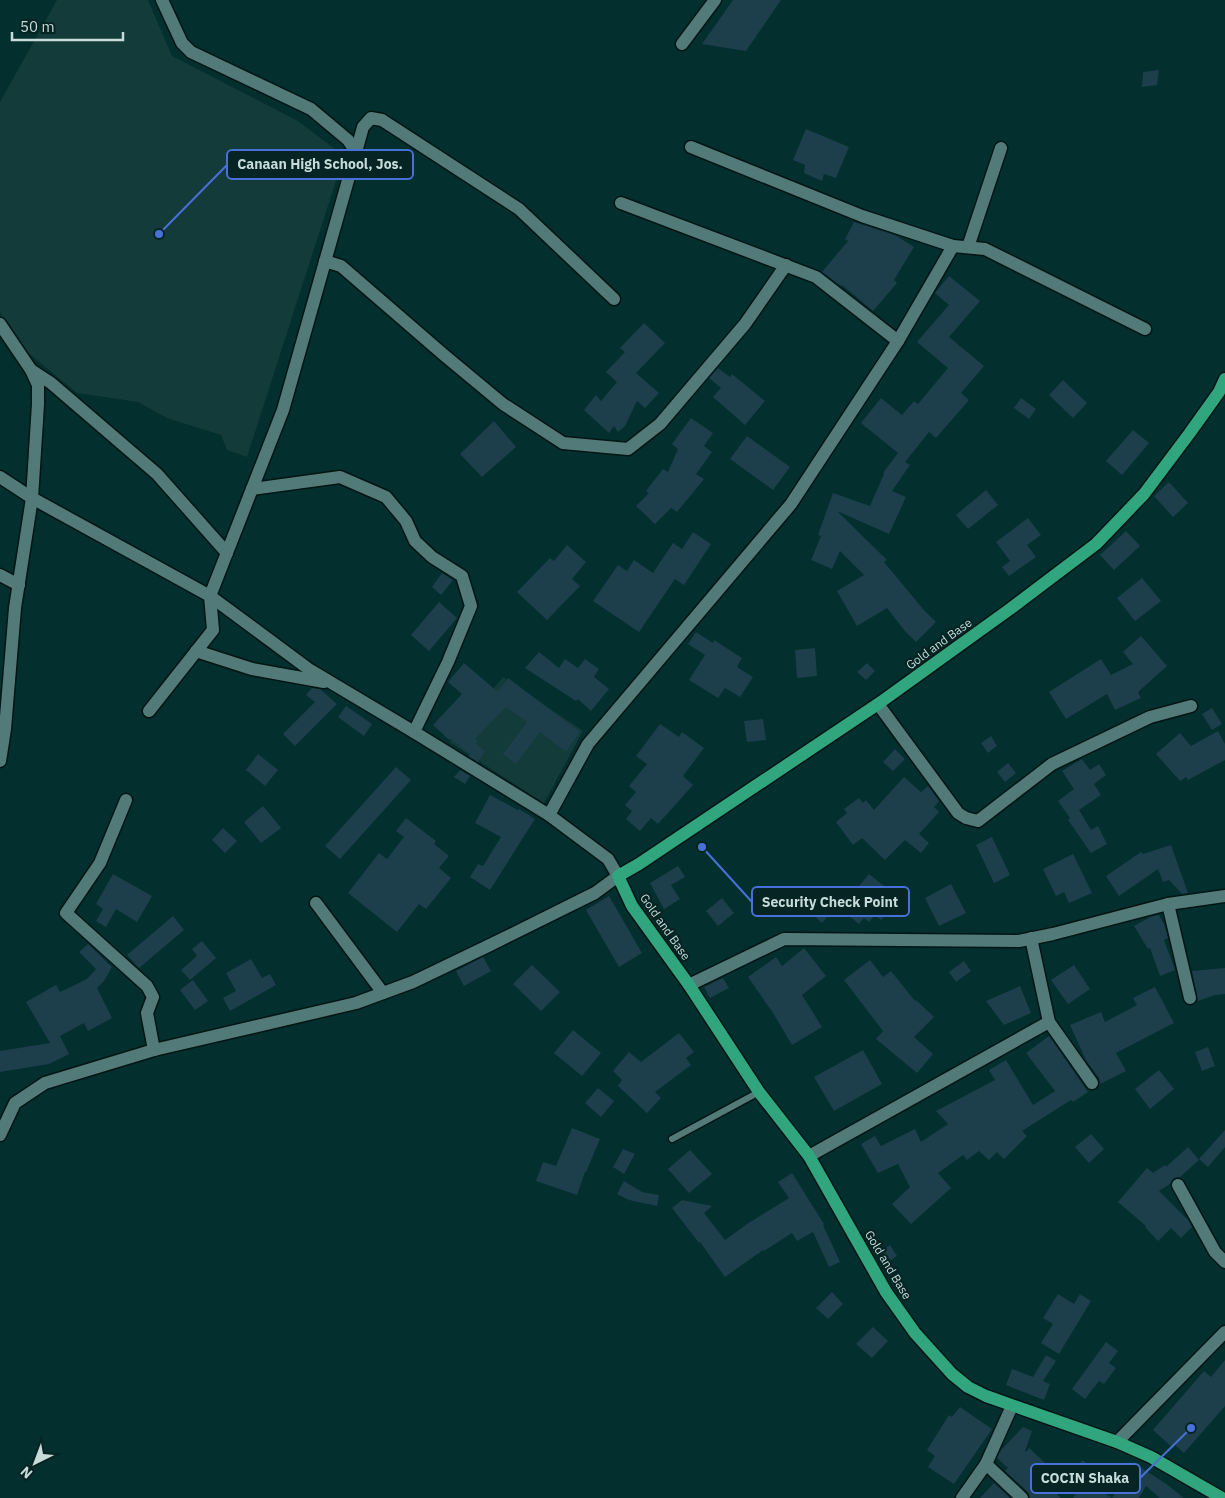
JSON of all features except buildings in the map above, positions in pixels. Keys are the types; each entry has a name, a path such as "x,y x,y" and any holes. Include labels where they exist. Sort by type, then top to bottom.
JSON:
{"main road":[{"name":"Gold and Base","path":"1222,1498 1151,1457 1117,1442 986,1396 968,1387 939,1361 915,1333 886,1292 809,1156 759,1092 689,985 632,906 618,876 639,864 878,704 1010,609 1096,544 1144,494 1219,392 1225,379"}],"street":[{"path":"162,0 182,43 191,52 311,109 348,140 356,152"},
{"path":"682,44 715,0"},
{"path":"149,711 213,630 210,596 283,410 362,127 371,118 382,120 519,209 614,299"},
{"path":"691,147 862,216 953,246 985,249 1145,328"},
{"path":"968,247 1001,148"},
{"path":"621,204 786,264 816,277 898,341"},
{"path":"549,815 588,744 791,504 898,341 953,246"},
{"path":"325,261 342,266 444,356 503,404 563,443 628,449 660,424 745,324 786,264"},
{"path":"0,324 31,370 38,384 32,498 15,608 5,729 0,761"},
{"path":"31,370 51,383 157,474 227,553"},
{"path":"0,477 32,498 210,596 310,670 549,815 608,859 618,876 595,893 490,945 413,982 356,1003 154,1050 45,1083 15,1104 1,1128"},
{"path":"252,489 340,477 386,497 406,521 415,540 432,557 462,576 471,606 448,662 414,732"},
{"path":"0,574 19,585"},
{"path":"196,651 252,669 331,683"},
{"path":"878,704 958,813 966,818 978,821 1052,764 1150,717 1191,706"},
{"path":"126,800 100,862 66,912 147,986 153,997 147,1013 154,1050"},
{"path":"689,985 784,940 978,942 1019,940 1053,934 1168,904 1225,896"},
{"path":"316,903 383,993"},
{"path":"1168,904 1190,998"},
{"path":"1031,938 1049,1022 1092,1083"},
{"path":"809,1156 1049,1022"},
{"path":"1178,1185 1215,1252 1225,1262"},
{"path":"1117,1442 1225,1332"},
{"path":"962,1498 986,1464 1012,1406"},
{"path":"986,1464 1022,1498"}],"lane":[{"path":"672,1140 759,1092"}],"shaded area":[{"path":"57,0 148,0 172,56 298,121 344,156 247,457 227,450 221,435 167,418 138,402 77,393 27,352 0,312 0,102"},
{"path":"503,677 583,731 544,803 449,742"}],"place":[{"name":"Canaan High School, Jos.","path":"159,234"},
{"name":"Security Check Point","path":"702,847"},
{"name":"COCIN Shaka","path":"1191,1428"}]}
